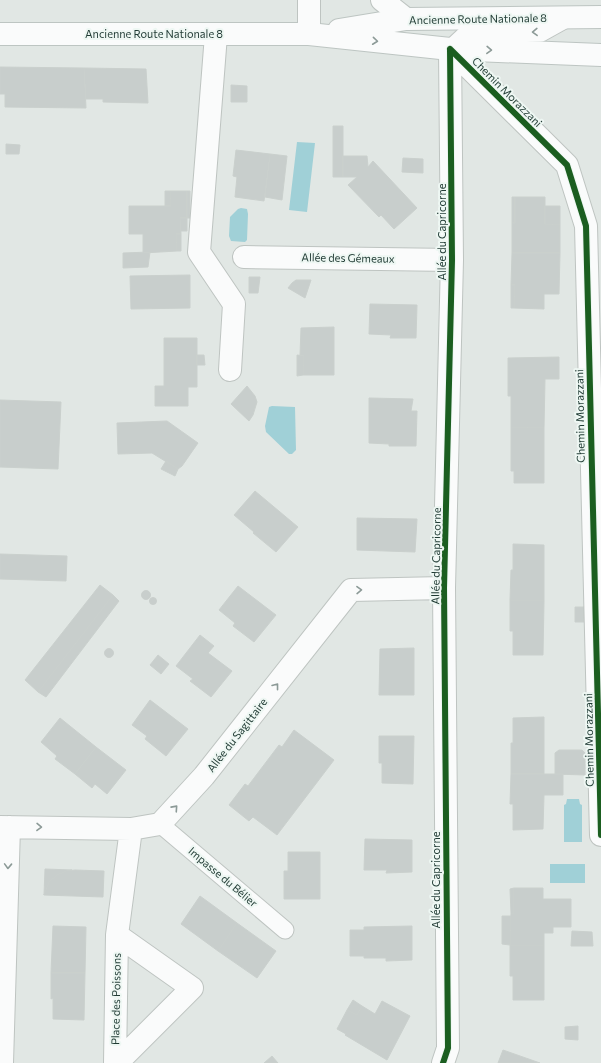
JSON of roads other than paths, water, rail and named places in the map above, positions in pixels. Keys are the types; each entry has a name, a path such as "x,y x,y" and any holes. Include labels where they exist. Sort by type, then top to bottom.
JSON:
{"street":[{"path":"309,0 309,34"},
{"path":"382,0 406,19"},
{"name":"Ancienne Route Nationale 8","path":"309,34 406,19 601,17"},
{"name":"Ancienne Route Nationale 8","path":"0,34 309,34 450,49 601,54"},
{"path":"216,35 199,252 234,304 230,370"},
{"name":"Allée du Capricorne","path":"443,1063 448,1048 444,588 452,260 450,49"},
{"name":"Chemin Morazzani","path":"450,49 567,165 586,226 601,835"},
{"name":"Allée des Gémeaux","path":"244,257 452,260"},
{"name":"Allée du Sagittaire","path":"160,824 204,776 351,590 444,588"},
{"path":"2,1063 4,827 131,828 160,824"},
{"name":"Place des Poissons","path":"116,1063 117,935 131,828"},
{"name":"Place des Poissons","path":"116,1063 192,988 117,935"}],"lane":[{"path":"450,49 467,32 541,33 570,17"},
{"name":"Impasse du Bélier","path":"160,824 285,930"}],"water":[{"path":"297,142 315,143 307,212 289,210"},
{"path":"241,208 247,209 248,214 247,240 245,242 231,241 229,236 230,217"},
{"path":"269,407 295,407 296,450 292,454 289,454 266,432 265,426"},
{"path":"567,799 579,799 580,804 582,805 582,842 564,842 564,805 566,804"},
{"path":"550,864 585,864 585,883 550,883"}]}
